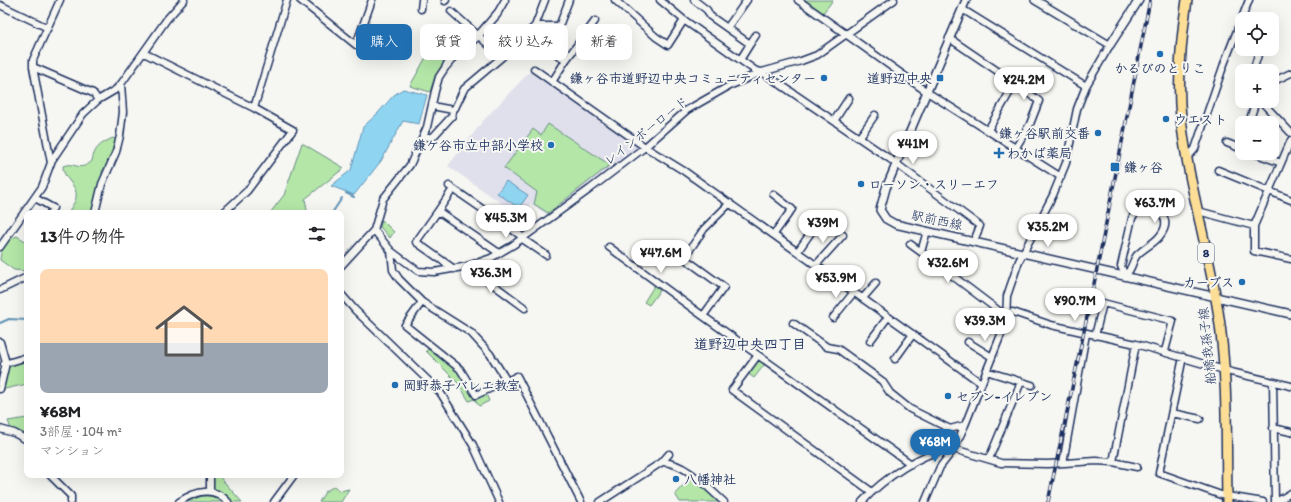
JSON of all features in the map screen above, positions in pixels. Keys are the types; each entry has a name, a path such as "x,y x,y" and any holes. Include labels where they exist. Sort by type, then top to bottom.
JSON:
{"main road":[{"name":"船橋我孫子線","path":"1187,0 1179,74 1181,116 1187,158 1215,296 1224,370 1227,499"}],"street":[{"path":"51,163 33,67 34,60 60,0"},
{"path":"26,210 42,187 51,163 83,114 98,100 115,90 121,84 168,18 184,0"},
{"path":"254,108 288,0"},
{"path":"300,0 356,45 372,0"},
{"path":"421,9 422,0"},
{"path":"344,263 374,230 383,199 410,165 424,136 437,84 447,65 454,56 478,36 497,14 505,0"},
{"path":"536,24 545,0"},
{"path":"559,24 569,0"},
{"path":"615,0 656,37 668,44 684,20"},
{"path":"660,0 684,20 740,60 756,71 762,72 859,138 983,228 974,241"},
{"path":"694,0 707,10 710,16 750,44"},
{"path":"727,28 747,0"},
{"path":"798,0 846,33 859,45 927,92 1061,177"},
{"name":"レインボーロード","path":"374,230 391,251 418,271 434,272 468,266 499,253 523,238 645,147 688,110 729,86 762,72 817,55 894,0"},
{"name":"駅前西線","path":"966,0 881,200 880,210 886,219 895,224 1291,314"},
{"path":"1036,0 1110,45"},
{"path":"925,502 940,467 954,448 966,425 981,383 1006,322 1007,296 1024,253 1061,177 1066,163 1077,109 1086,86 1139,0"},
{"path":"1187,158 1195,149 1227,56 1249,0"},
{"path":"0,4 48,28"},
{"path":"962,9 1086,86"},
{"path":"451,11 484,41"},
{"path":"568,57 595,20"},
{"path":"740,60 756,35"},
{"path":"949,38 1039,101 1030,124 1015,149"},
{"path":"144,53 254,108 293,130 255,182 226,210"},
{"path":"424,136 432,138 452,116 452,110 464,89 498,60"},
{"path":"552,82 566,60"},
{"path":"33,67 93,93 98,100"},
{"path":"534,69 645,147 684,171 730,203 913,334 948,361 981,383"},
{"path":"1279,79 1291,73"},
{"path":"988,130 1015,83"},
{"path":"96,210 102,184 116,152 120,136 123,105 121,84"},
{"path":"834,122 849,98"},
{"path":"432,106 452,110"},
{"path":"1252,116 1254,108"},
{"path":"1268,108 1291,133"},
{"path":"859,138 876,115"},
{"path":"1228,143 1235,146"},
{"path":"1290,143 1254,226 1254,251 1291,259"},
{"path":"1273,160 1281,163"},
{"path":"1218,170 1291,200"},
{"path":"454,269 416,242 438,211 451,188 546,255"},
{"path":"773,194 792,209 774,234"},
{"path":"35,198 53,208 52,210"},
{"path":"703,316 724,287 684,258 704,229 730,203"},
{"path":"1146,207 1157,209 1164,216 1163,231 1160,236 1138,255 1132,269 1125,276 1121,266 1134,213 1146,207"},
{"path":"438,211 499,253"},
{"path":"1198,211 1254,226"},
{"path":"0,247 24,213"},
{"path":"798,251 819,221"},
{"path":"921,252 927,231"},
{"path":"816,265 843,235"},
{"path":"910,244 1003,314 1013,312 1051,325 1136,344 1224,370 1291,386"},
{"path":"608,247 911,464"},
{"path":"391,251 393,270 399,279 422,302 471,333 483,345 507,381"},
{"path":"468,266 523,307 517,311"},
{"path":"0,290 24,278"},
{"path":"863,298 876,283"},
{"path":"833,318 854,292"},
{"path":"344,297 355,310 440,392 473,445 499,502"},
{"path":"422,302 405,325 460,369 476,395 517,376 581,502"},
{"path":"1095,336 1103,303 1173,321 1166,352"},
{"path":"870,341 888,317"},
{"path":"793,323 827,347 838,349 882,381 890,393 910,409 950,429 966,425"},
{"path":"895,359 913,334"},
{"path":"1063,463 1086,334"},
{"path":"0,342 6,362 0,389"},
{"path":"968,342 992,357"},
{"path":"1113,462 1136,344"},
{"path":"758,355 732,390 872,492"},
{"path":"1182,357 1159,473 1227,499 1263,502"},
{"path":"0,367 6,362 24,358"},
{"path":"986,371 1032,385"},
{"path":"989,459 1021,382"},
{"path":"1273,382 1276,502 1291,493"},
{"path":"1172,413 1200,420"},
{"path":"1273,428 1291,432"},
{"path":"0,429 18,434 24,438"},
{"path":"862,502 888,478 911,464 944,449 954,448 1001,463 1063,463 1096,461 1113,462 1137,467"},
{"path":"600,502 662,462 669,454"},
{"path":"662,462 673,462 687,471 724,502"},
{"path":"53,478 72,496 71,502"},
{"path":"210,478 210,491"},
{"path":"274,502 292,478"},
{"path":"179,502 201,492 210,491 217,492 228,502"}],"shaded area":[{"name":"鎌ケ谷市立中部小学校","path":"531,70 636,144 638,147 548,215 530,204 521,217 448,166 483,121"}],"green space":[{"path":"804,0 833,0 823,13"},
{"path":"424,60 442,60 444,62 435,77 430,92 410,86"},
{"path":"548,124 610,165 548,213 534,204 537,192 504,168 533,129 541,135"},
{"path":"113,138 117,140 108,163 102,171 102,177 93,210 70,210 76,198 76,193 63,171 63,166 71,165 80,167 88,164 92,161 96,149"},
{"path":"302,143 344,168 305,199 306,210 272,210 284,195"},
{"path":"382,220 394,232 390,238 380,227"},
{"path":"17,236 24,240 24,271 14,270 0,260 1,252 7,242 13,237"},
{"path":"654,286 660,290 649,305 644,302"},
{"path":"428,349 457,369 476,398 486,394 489,401 479,406 474,399 469,401 458,383 426,351"},
{"path":"759,359 765,364 754,378 747,373 756,360"},
{"path":"24,360 24,385 0,390 0,370 8,365"},
{"path":"24,418 24,436 12,431 8,421"},
{"path":"212,478 221,478 242,502 184,502 210,493"},
{"path":"694,479 720,502 680,502 675,494 687,481"},
{"path":"334,486 340,491 349,489 341,502 319,502 325,492"}],"water":[{"path":"403,89 427,95 419,124 403,121 381,161 354,195 331,186 351,170 363,127 394,95"},
{"path":"506,181 528,195 519,208 497,193"}],"waterway":[{"path":"346,193 354,197"},
{"path":"334,210 342,198"},
{"path":"0,323 9,319 24,320"}],"railway":[{"path":"1048,502 1095,279 1150,0"}],"place":[{"name":"かるびのとりこ","path":"1160,54"},
{"name":"鎌ヶ谷市道野辺中央コミュニティセンター","path":"824,78"},
{"name":"道野辺中央","path":"940,78"},
{"name":"ウエスト","path":"1166,119"},
{"name":"鎌ヶ谷駅前交番","path":"1098,133"},
{"name":"鎌ケ谷市立中部小学校","path":"551,145"},
{"name":"わかば薬局","path":"999,153"},
{"name":"鎌ヶ谷","path":"1115,167"},
{"name":"ローソン・スリーエフ","path":"861,184"},
{"name":"カーブス","path":"1242,282"},
{"name":"岡野恭子バレエ教室","path":"395,385"},
{"name":"セブン-イレブン","path":"948,396"},
{"name":"八幡神社","path":"676,479"}],"district":[{"name":"道野辺中央四丁目","path":"750,344"}]}
